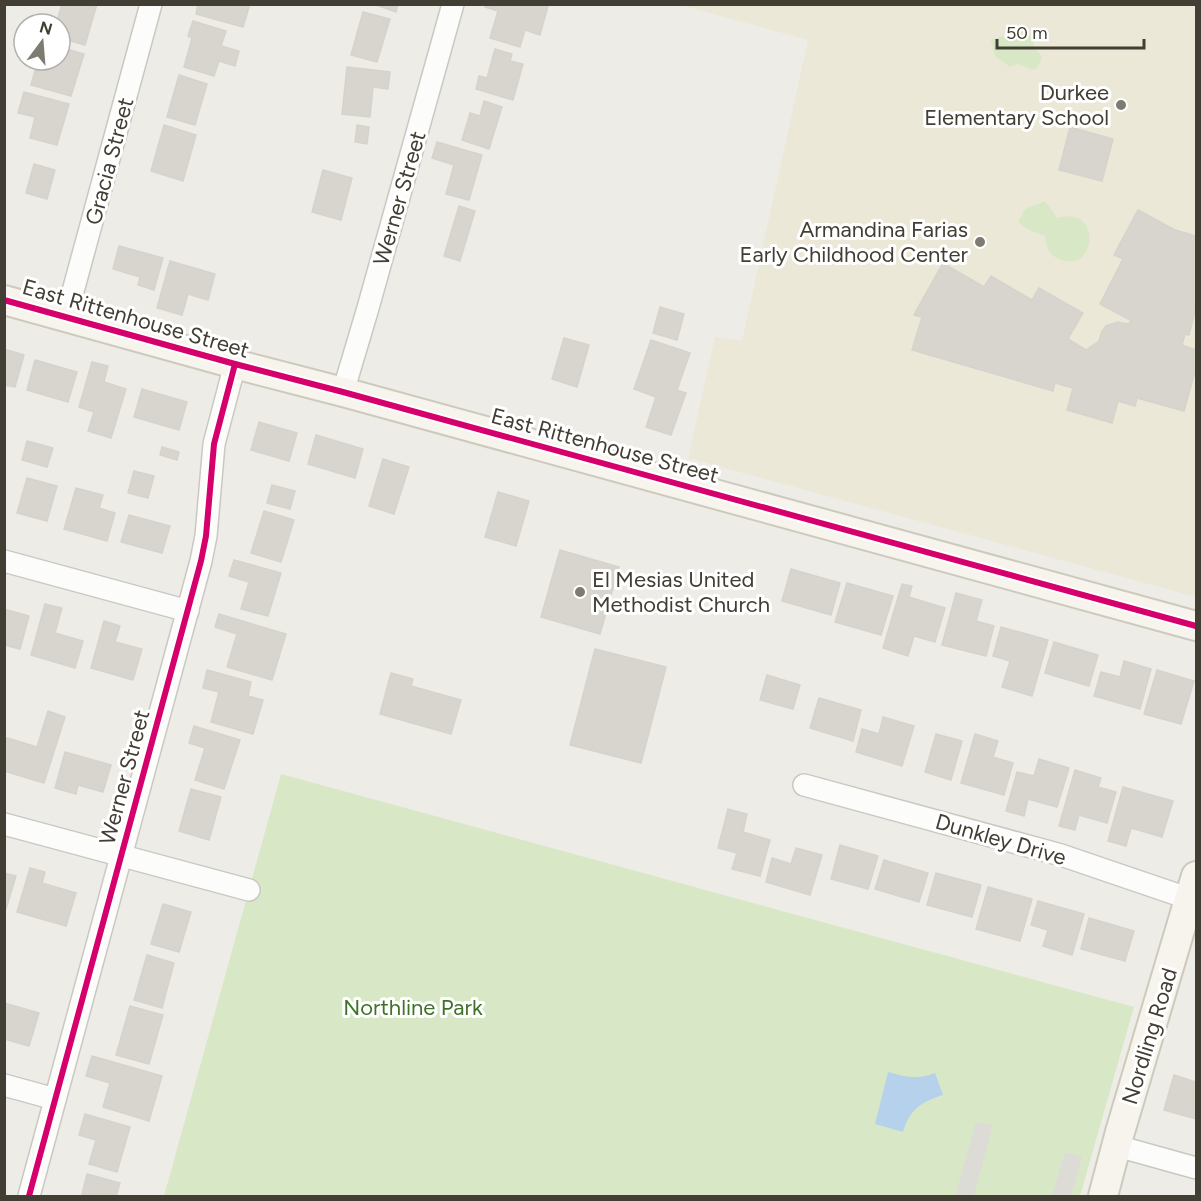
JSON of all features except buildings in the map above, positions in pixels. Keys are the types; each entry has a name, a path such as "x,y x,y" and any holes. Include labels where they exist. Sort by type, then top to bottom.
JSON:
{"street":[{"name":"Gracia Street","path":"66,317 151,4"},
{"name":"Werner Street","path":"343,392 453,4"},
{"name":"East Rittenhouse Street","path":"4,300 1197,626"},
{"name":"Werner Street","path":"29,1197 201,561 206,536 214,444 235,364"},
{"path":"4,561 188,611"},
{"name":"Dunkley Drive","path":"804,785 1194,892"},
{"path":"4,824 249,890"},
{"name":"Nordling Road","path":"1103,1197 1194,892"},
{"path":"4,1085 55,1099"},
{"path":"1117,1146 1197,1168"}],"shaded area":[{"name":"Armandina Farias Early Childhood Center","path":"680,5 1196,5 1196,597 688,458 715,337 742,341 808,40"},
{"path":"976,1122 993,1125 974,1196 955,1196"},
{"path":"1065,1152 1082,1157 1071,1196 1052,1196"}],"green space":[{"path":"1024,29 1033,39 1034,48 1042,59 1037,68 1032,70 1018,64 1010,67 995,56 991,40"},
{"path":"1045,201 1057,218 1072,216 1082,221 1088,229 1090,240 1081,258 1071,262 1055,257 1048,249 1045,236 1031,231 1018,222 1025,209"},
{"name":"Northline Park","path":"281,774 1134,1007 1080,1196 164,1196"}],"water":[{"path":"888,1072 912,1077 935,1073 943,1095 928,1100 917,1108 909,1118 903,1132 875,1124"}],"cycle path":[{"path":"4,300 1196,626"},
{"path":"29,1196 201,561 206,536 214,444 235,364"}],"place":[{"name":"Durkee Elementary School","path":"1121,105"},
{"name":"Armandina Farias Early Childhood Center","path":"980,242"},
{"name":"El Mesias United Methodist Church","path":"580,592"}]}
